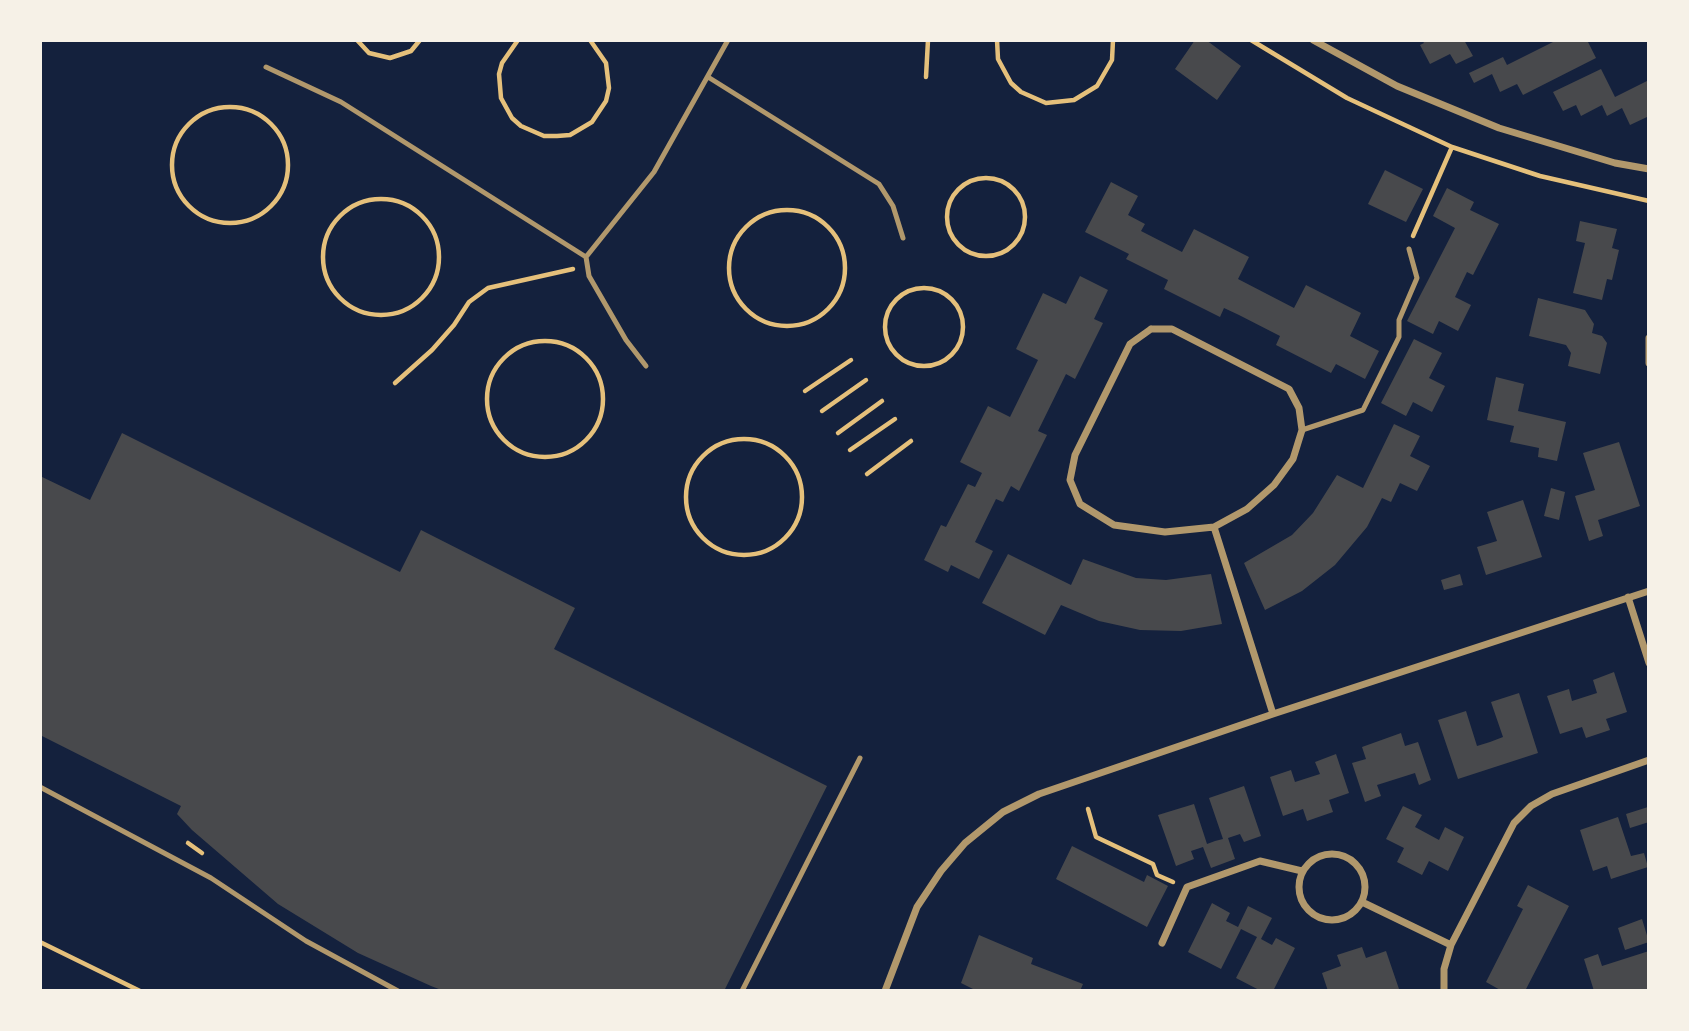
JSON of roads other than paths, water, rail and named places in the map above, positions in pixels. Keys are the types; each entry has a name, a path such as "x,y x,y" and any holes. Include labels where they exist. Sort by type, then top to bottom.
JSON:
{"street":[{"path":"1313,40 1396,86 1499,128 1615,163 1649,169"},
{"path":"1151,329 1172,329 1289,389 1299,408 1302,430 1293,459 1274,485 1247,509 1214,527 1165,532 1114,525 1080,504 1070,480 1075,455 1130,344 1151,329"},
{"path":"1649,338 1649,363"},
{"path":"1214,527 1273,714"},
{"path":"885,991 917,907 941,870 965,843 1003,812 1039,794 1649,591"},
{"path":"1628,597 1649,663"},
{"path":"1444,991 1444,969 1451,945 1514,822 1531,806 1552,794 1649,760"},
{"path":"1342,855 1352,860 1364,879 1362,902 1347,916 1337,920 1316,916 1308,911 1298,892 1302,871 1319,856 1342,855"},
{"path":"1161,943 1186,887 1260,861 1302,871"},
{"path":"1362,902 1451,945"}],"lane":[{"path":"586,257 653,172 729,40"},
{"path":"267,67 341,102 586,257 589,276 626,340 646,366"},
{"path":"708,77 879,184 893,206 903,238"},
{"path":"1302,430 1363,410 1399,337 1399,320 1417,278 1409,249"},
{"path":"742,991 860,758"},
{"path":"40,787 203,873 306,941 398,991"}]}
